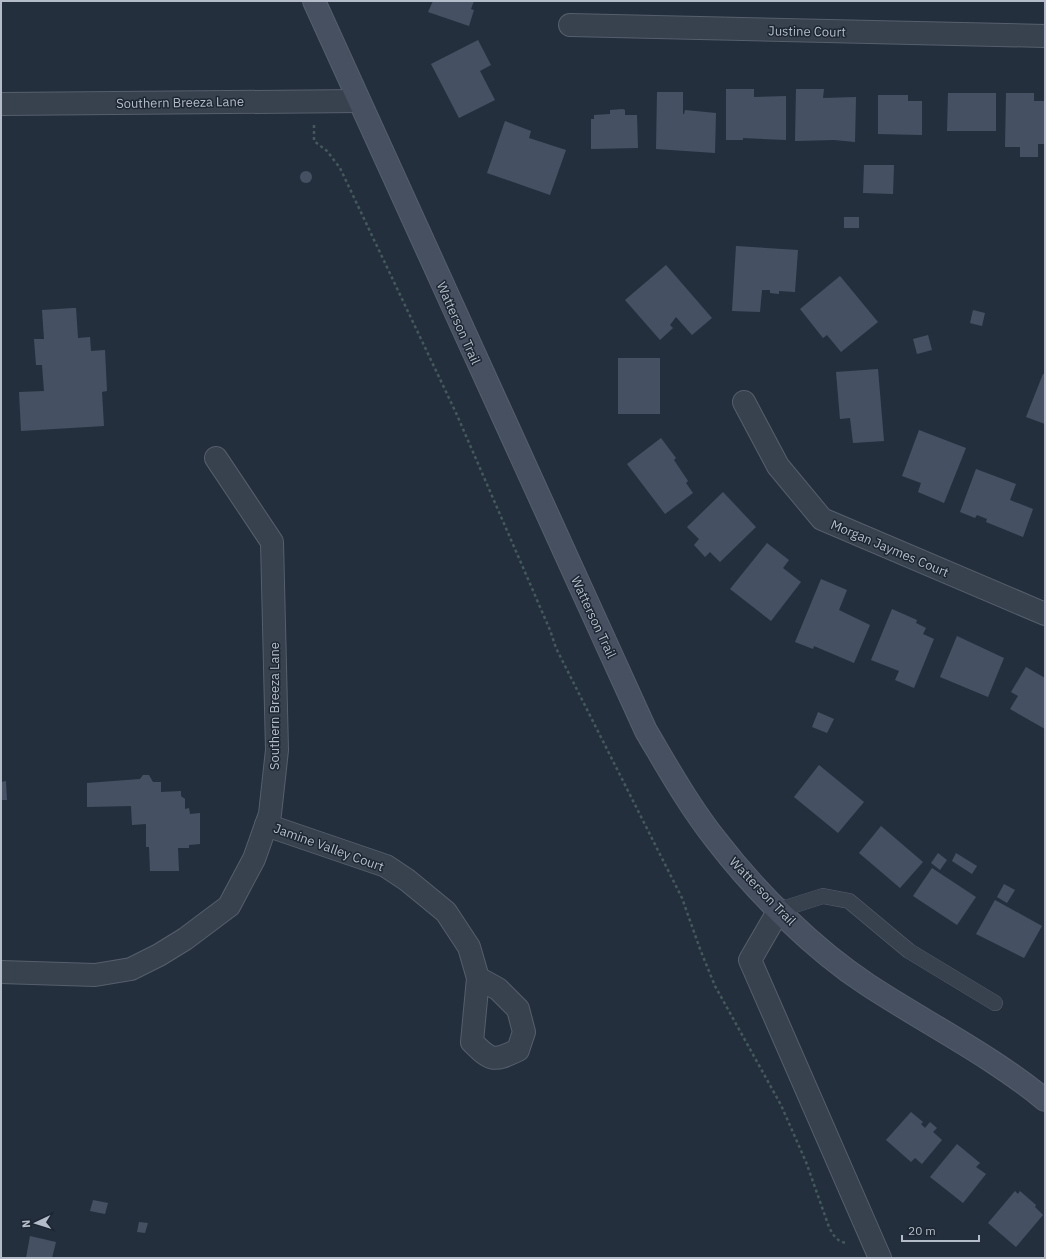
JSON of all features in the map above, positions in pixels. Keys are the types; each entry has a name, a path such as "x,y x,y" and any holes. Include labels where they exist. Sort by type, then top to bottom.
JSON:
{"main road":[{"name":"Watterson Trail","path":"314,1 646,731 681,791 716,840 766,898 823,951 867,985 1032,1089 1045,1100"}],"street":[{"name":"Justine Court","path":"570,25 1045,36"},
{"name":"Southern Breeza Lane","path":"1,104 359,100"},
{"name":"Morgan Jaymes Court","path":"744,402 778,466 822,519 1045,614"},
{"name":"Southern Breeza Lane","path":"1,972 95,975 131,969 159,955 185,939 229,906 254,859 270,814 276,750 272,542 216,458"},
{"name":"Jamine Valley Court","path":"266,825 386,866 407,880 446,912 469,947 478,978"},
{"path":"779,910 750,960 880,1258"}],"lane":[{"path":"779,910 823,896 849,901 909,951 994,1003"}],"path":[{"path":"316,101 314,141 327,151 340,168 458,416 550,630 556,648 682,898 715,986 781,1105 806,1162 829,1227 834,1237 842,1243 851,1243 869,1234"}],"building":[{"path":"433,1 474,1 471,9 474,10 469,26 428,12"},
{"path":"478,40 491,65 480,71 495,100 459,118 431,64"},
{"path":"726,89 754,89 754,97 786,96 786,140 743,138 743,140 726,140"},
{"path":"796,89 824,89 823,98 856,97 855,142 834,140 795,141"},
{"path":"657,92 683,92 683,114 685,110 716,113 715,153 656,149"},
{"path":"948,93 996,93 996,131 947,131"},
{"path":"1006,93 1034,93 1034,101 1045,101 1045,144 1038,144 1038,157 1020,157 1020,147 1005,147"},
{"path":"878,95 908,95 908,101 922,101 922,135 878,134"},
{"path":"610,110 625,110 625,115 637,115 638,148 591,149 591,119 594,119 594,115 610,114"},
{"path":"505,121 531,131 529,138 566,150 550,195 487,173"},
{"path":"864,165 894,165 893,194 863,193"},
{"path":"304,171 308,171 312,177 308,183 304,183 300,179 300,175"},
{"path":"844,217 859,217 859,228 844,228"},
{"path":"736,246 798,250 795,292 779,291 779,294 770,293 770,290 762,290 760,312 732,311"},
{"path":"666,265 712,318 692,335 676,317 670,325 673,328 660,340 625,300"},
{"path":"840,276 878,322 841,352 827,335 823,338 800,309"},
{"path":"76,308 78,338 90,337 91,351 105,350 107,391 102,392 104,426 21,431 19,392 44,391 42,365 36,365 34,339 44,339 42,310"},
{"path":"973,310 985,313 982,326 970,323"},
{"path":"928,335 932,350 917,354 913,339"},
{"path":"618,358 660,358 660,414 618,414"},
{"path":"878,369 884,441 853,443 850,418 840,419 836,372"},
{"path":"1043,374 1045,374 1045,424 1026,417"},
{"path":"919,430 966,448 944,503 918,492 921,483 902,476"},
{"path":"661,438 676,458 674,460 688,481 686,483 693,493 665,514 627,464"},
{"path":"976,469 1016,484 1010,500 1033,509 1023,537 986,522 987,519 977,515 975,518 960,512"},
{"path":"723,492 756,527 720,562 710,552 705,557 694,545 699,539 687,527"},
{"path":"767,543 789,560 783,568 801,582 771,621 730,589"},
{"path":"821,579 847,590 839,610 870,625 854,663 814,646 813,649 795,642"},
{"path":"892,609 917,620 916,623 926,628 923,634 934,639 914,688 895,680 899,671 871,660"},
{"path":"957,636 1004,658 988,697 940,677"},
{"path":"1026,667 1045,678 1045,729 1010,709 1018,696 1011,692"},
{"path":"818,712 834,719 827,733 812,727"},
{"path":"819,765 864,802 838,833 794,797"},
{"path":"143,775 149,775 153,782 161,782 161,792 181,791 181,796 185,799 185,809 189,808 190,814 200,813 200,844 189,845 189,848 178,848 179,871 150,871 149,847 146,847 146,824 132,825 131,806 87,807 87,783 140,779"},
{"path":"6,781 7,800 1,800 1,782"},
{"path":"881,826 923,862 900,888 859,853"},
{"path":"938,853 947,860 940,870 931,863"},
{"path":"956,853 977,866 972,874 952,861"},
{"path":"932,868 976,897 957,925 913,896"},
{"path":"1004,884 1015,890 1007,903 997,897"},
{"path":"995,900 1042,926 1024,958 976,934"},
{"path":"911,1112 923,1122 921,1124 925,1128 930,1122 937,1128 933,1132 942,1140 922,1164 915,1158 911,1162 886,1140"},
{"path":"957,1144 980,1163 976,1167 986,1174 963,1203 930,1177"},
{"path":"1015,1191 1018,1194 1020,1191 1036,1205 1035,1207 1043,1215 1016,1247 988,1223"},
{"path":"93,1200 108,1203 105,1214 90,1211"},
{"path":"139,1222 148,1223 145,1233 137,1232"},
{"path":"30,1236 56,1242 52,1258 26,1258"}]}
